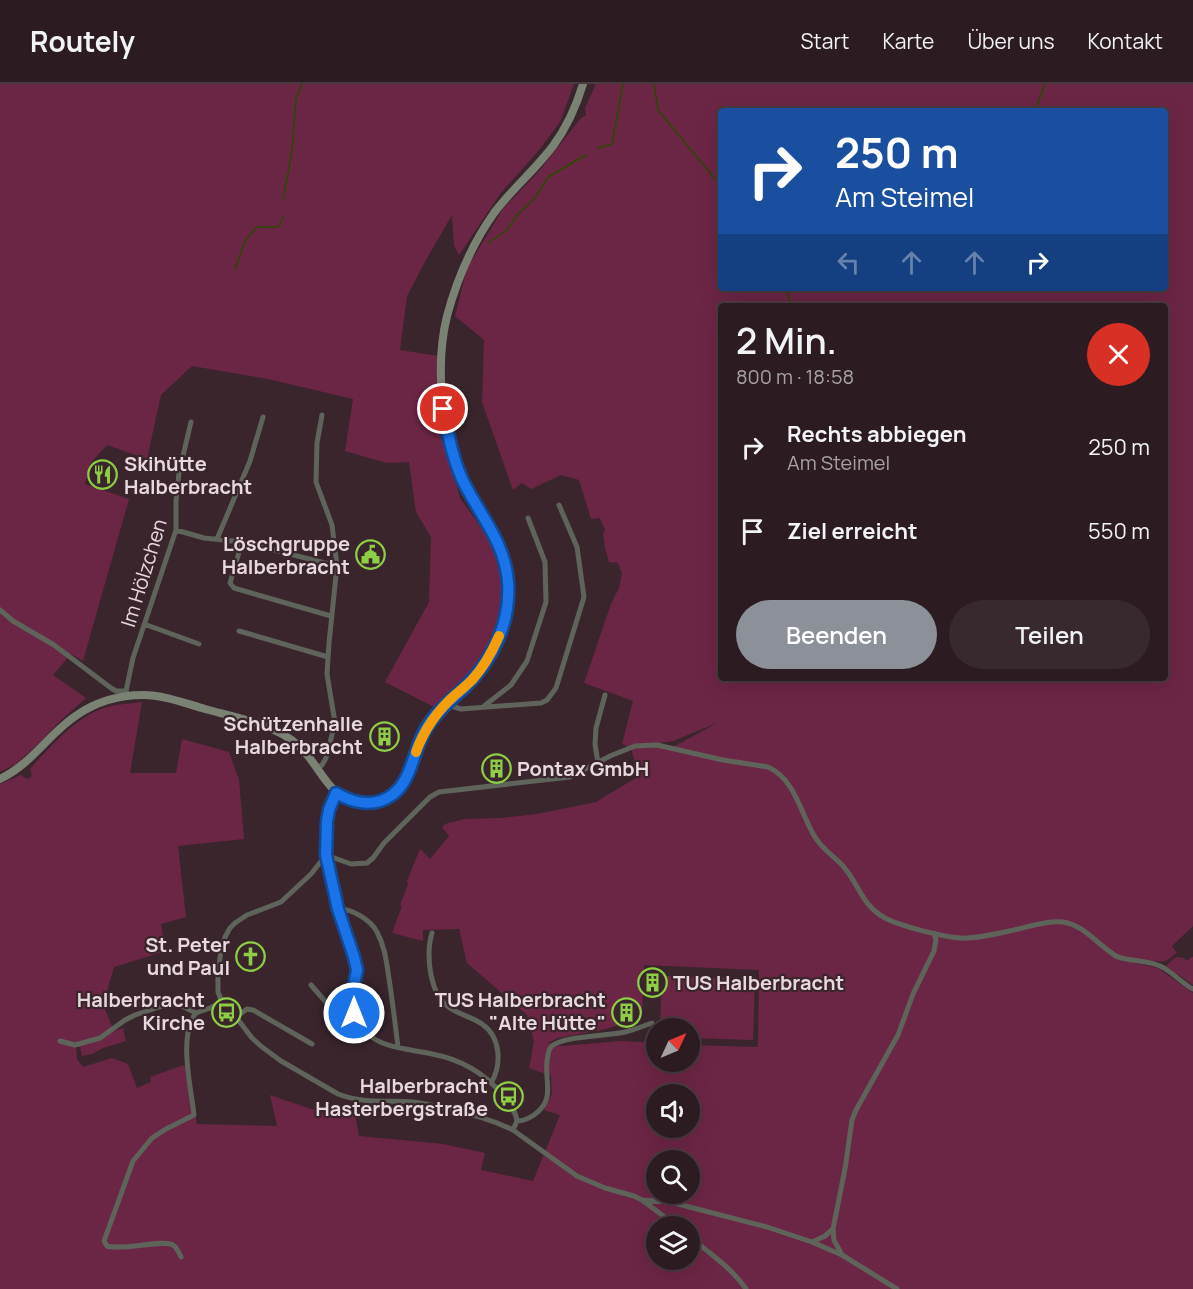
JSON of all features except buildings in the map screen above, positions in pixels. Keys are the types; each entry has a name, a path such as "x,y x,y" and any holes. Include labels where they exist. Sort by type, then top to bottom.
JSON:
{"main road":[{"path":"0,779 23,766 63,726 78,715 127,693 164,698 270,729 294,741 305,751 329,786 336,793 352,801 366,803 382,800 390,796 402,784 427,727 486,662 500,634 508,601 508,580 503,554 493,531 461,477 452,450 443,409 442,368 446,319 464,265 476,243 495,212 552,146 572,114 583,84"}],"street":[{"path":"317,768 326,758 334,723 327,675 337,566 332,525 316,482 317,442 322,415"},
{"path":"217,539 250,461 263,417"},
{"name":"Im Hölzchen","path":"127,693 133,657 176,530 179,473 192,422"},
{"path":"448,703 456,708 541,703 548,700 556,688 584,597 577,547 559,505"},
{"path":"482,707 511,686 527,660 546,602 545,562 528,518"},
{"path":"176,530 204,538 242,542 337,566"},
{"path":"242,542 230,583 234,588 332,616"},
{"path":"0,610 13,621 54,645 111,688 127,693"},
{"path":"144,624 199,644"},
{"path":"238,631 328,657"},
{"path":"598,763 595,744 605,695"},
{"path":"326,855 351,864 367,863 430,797 439,792 570,777 635,746 657,745 774,770 792,790 816,839 843,866 869,906 883,917 934,933 962,938 1005,932 1049,922 1062,922 1084,932 1118,958 1158,965 1193,989"},
{"path":"336,793 327,821 326,855 338,909 357,970 353,990 353,1007 357,1019 363,1029 374,1039 398,1047 434,1054 474,1070 491,1083 514,1112 517,1121 513,1130"},
{"path":"326,855 311,874 282,902 247,915 235,923 223,942 218,962 218,992 222,1002 252,1038 281,1061 338,1094 371,1102 427,1104 492,1121 513,1130 577,1176 605,1188 634,1196 663,1216"},
{"path":"338,909 352,911 377,931 384,948 398,1047"},
{"path":"432,933 429,945 432,981 441,999 453,1010 481,1023 493,1034 498,1050 498,1061 497,1074 491,1083"},
{"path":"842,1255 834,1240 833,1229 852,1120 898,1035 913,994 930,963 936,946 934,933"},
{"path":"311,985 345,1020 357,1019"},
{"path":"60,1041 75,1045 100,1038 135,1015 168,1004 182,1006 196,1012 222,1002"},
{"path":"236,1017 247,1009 253,1010 312,1044"},
{"path":"181,1257 170,1244 113,1248 107,1246 104,1241 133,1161 152,1138 194,1115 186,1037 190,1021 196,1012"},
{"path":"517,1121 524,1121 537,1113 546,1102 549,1095 547,1059 549,1049 553,1045 564,1040 624,1032 646,1025"},
{"path":"642,1200 670,1202 767,1227 812,1242 842,1255 897,1289"},
{"path":"812,1242 833,1229"},
{"path":"700,1245 728,1268 746,1289"}],"shaded area":[{"path":"0,84 574,84 560,122 540,149 500,194 459,255 454,245 452,215 407,296 400,350 438,356 437,396 446,446 460,498 491,541 501,567 503,599 500,625 479,664 469,677 436,708 385,682 429,602 431,537 416,512 409,462 387,463 345,451 353,399 268,379 192,366 161,395 147,459 107,445 90,464 85,484 129,499 83,661 71,654 53,675 86,698 16,764 0,772"},
{"path":"596,84 1193,84 1193,926 1172,946 1177,953 1166,960 1120,957 1124,961 1158,968 1193,993 1193,1289 0,1289 0,784 21,775 27,779 32,776 30,769 73,726 94,712 113,706 142,702 130,773 176,773 182,739 229,752 239,780 244,839 178,846 186,917 161,924 166,951 114,967 103,1005 114,1031 123,1028 126,1041 82,1056 80,1047 76,1047 77,1059 83,1067 112,1058 128,1064 137,1088 151,1082 150,1077 187,1064 197,1124 277,1126 270,1095 326,1114 355,1114 359,1136 443,1144 485,1153 481,1170 533,1181 560,1115 544,1110 552,1094 551,1076 529,1068 534,1042 527,1015 467,963 459,929 423,930 423,941 392,933 402,906 400,905 407,881 420,849 430,859 449,836 442,827 445,824 465,819 537,814 596,802 639,776 631,748 622,744 633,701 584,683 611,604 619,588 622,573 618,563 609,562 603,533 605,530 600,518 591,519 579,480 561,475 531,489 522,483 513,490 482,402 484,340 455,316 467,268 503,209 540,170 580,119 586,115 585,108","holes":["717,723 675,746 647,745 673,741"]},
{"path":"1176,957 1187,961 1193,957 1193,985 1166,966"},
{"path":"662,976 755,979 753,1040 700,1038 700,1018 660,1018"}],"waterway":[{"path":"283,199 292,152 296,99 302,84"},
{"path":"598,148 612,144 623,84"},
{"path":"654,84 658,110 718,182"},
{"path":"1036,108 1045,84"},
{"path":"488,243 507,230 518,214 535,198 548,177 586,155"},
{"path":"235,269 245,241 257,227 278,227 283,217"},
{"path":"786,291 792,303"}],"slow traffic":[{"path":"416,752 432,720 472,680 494,649 499,636"}],"place":[{"name":"Skihütte Halberbracht","path":"103,475"},
{"name":"Löschgruppe Halberbracht","path":"371,555"},
{"name":"Schützenhalle Halberbracht","path":"384,736"},
{"name":"Pontax GmbH","path":"496,769"},
{"name":"St. Peter und Paul","path":"251,956"},
{"name":"TUS Halberbracht","path":"652,983"},
{"name":"Halberbracht Kirche","path":"226,1012"},
{"name":"TUS Halberbracht \"Alte Hütte\"","path":"627,1012"},
{"name":"Halberbracht Hasterbergstraße","path":"509,1097"}],"route":[{"path":"354,1013 353,990 357,970 338,909 326,855 329,810 336,793 352,801 366,803 382,800 399,789 407,776 427,727 486,662 494,649 506,616 508,580 503,554 493,531 461,477 443,409"}]}
